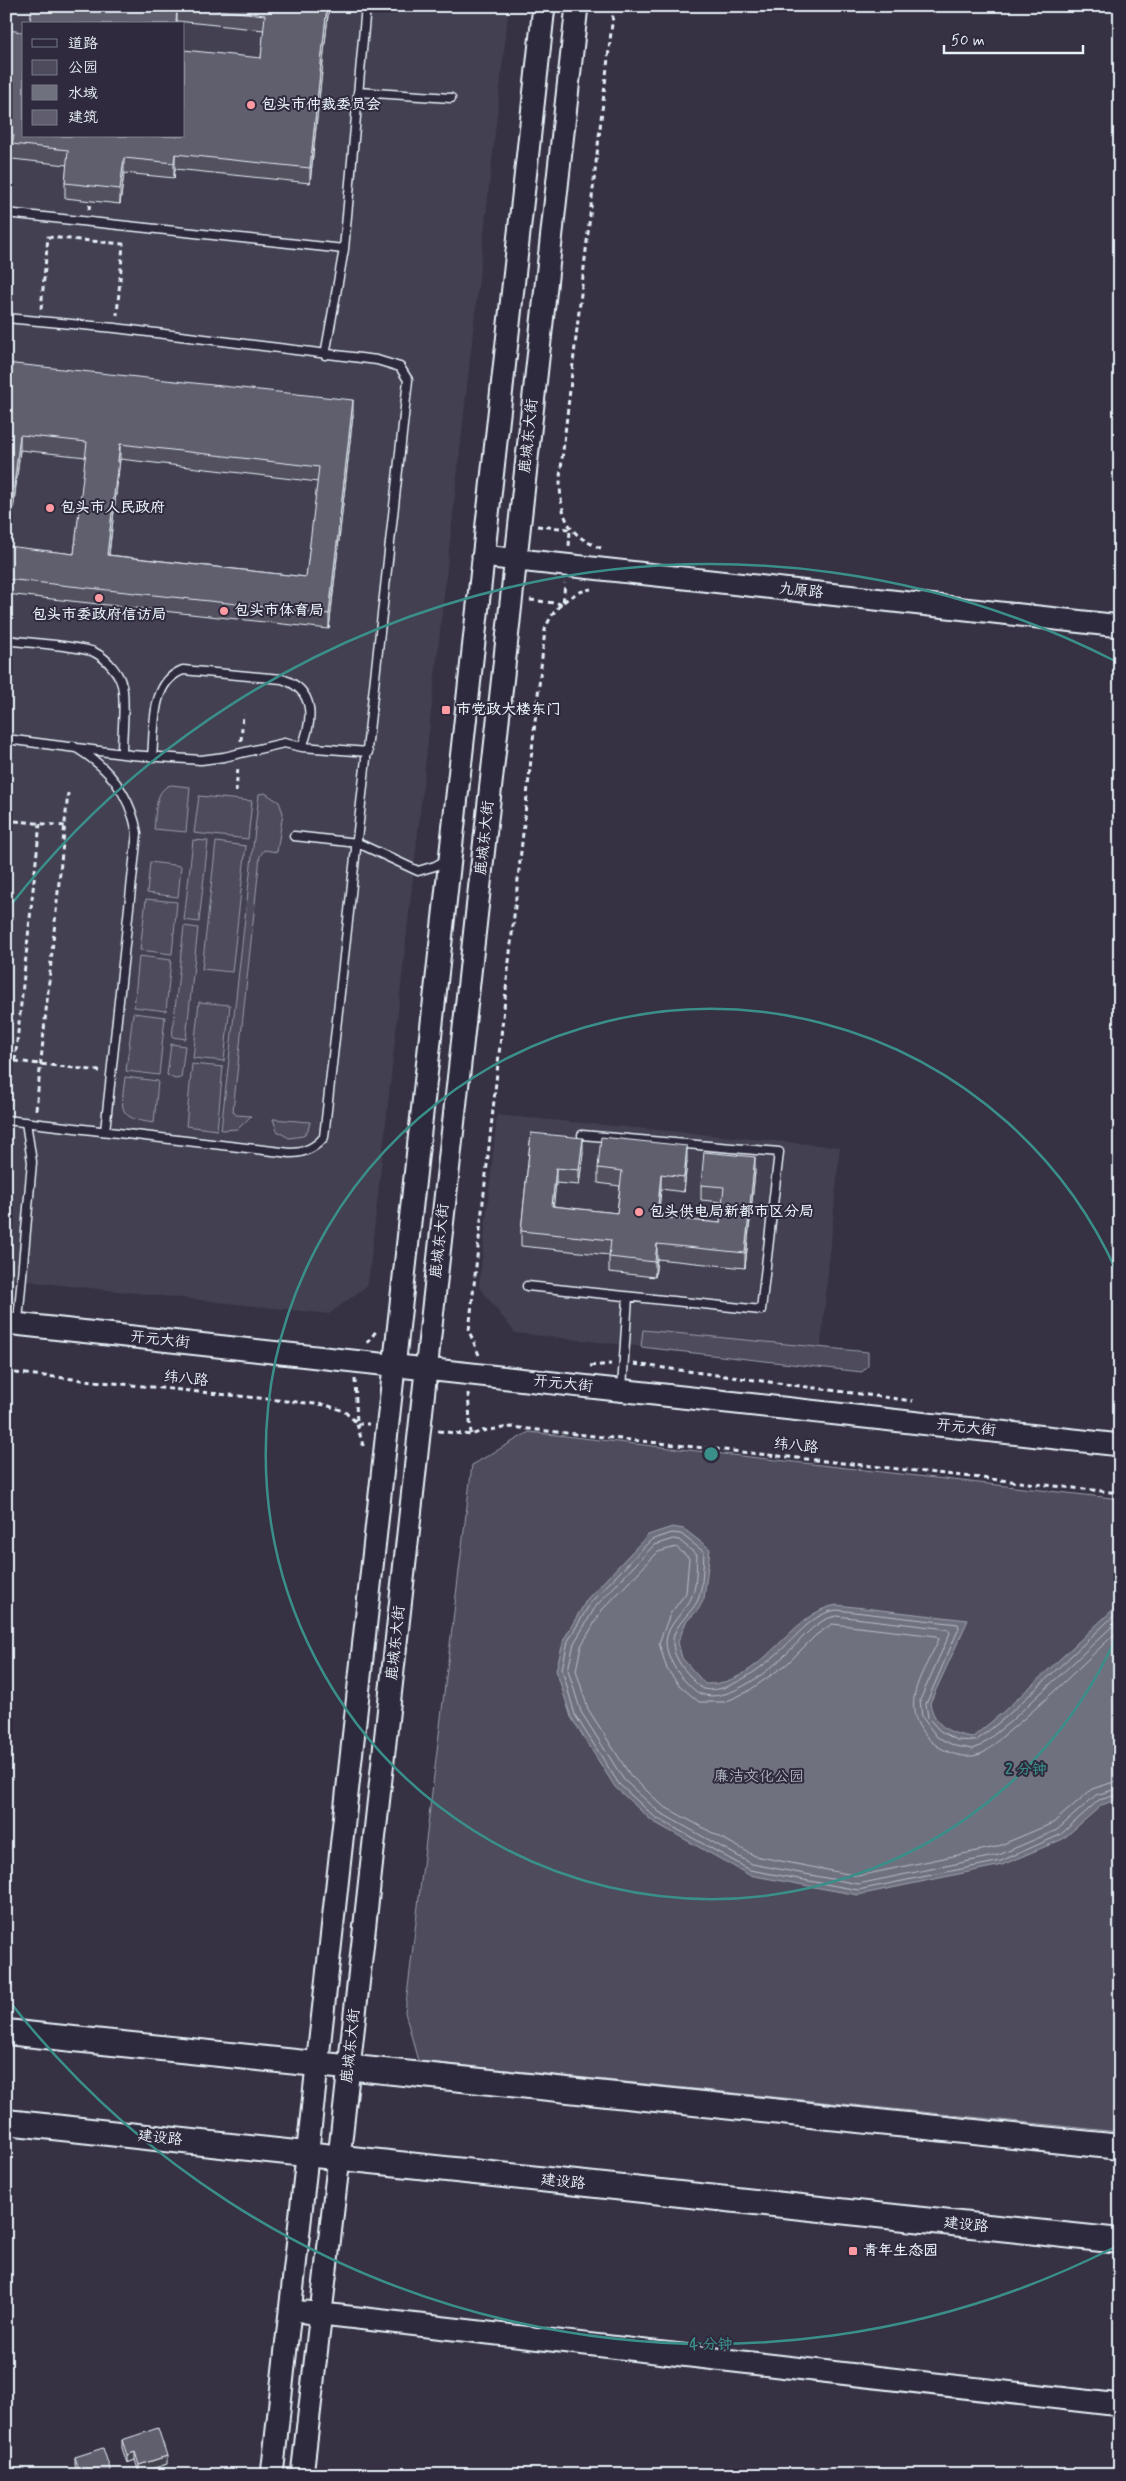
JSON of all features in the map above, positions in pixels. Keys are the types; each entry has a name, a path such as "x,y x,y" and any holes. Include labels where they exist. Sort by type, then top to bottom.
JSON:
{"main road":[{"path":"272,2475 544,6"},
{"name":"鹿城东大街","path":"302,2475 319,2314 339,2158 577,6"},
{"name":"九原路","path":"483,556 1120,626"},
{"name":"开元大街","path":"7,1323 1120,1445"},
{"path":"6,2032 1120,2146"},
{"name":"建设路","path":"6,2122 1120,2241"},
{"path":"289,2311 1120,2405"}],"lane":[{"path":"325,354 344,249 366,6"},
{"path":"358,92 451,98"},
{"path":"6,213 344,249"},
{"path":"6,318 115,328 325,354 395,365 404,371 408,380 327,1132 320,1142 305,1151 290,1153 6,1120"},
{"path":"6,640 94,652 105,660 118,676 124,691 122,753"},
{"path":"152,757 159,695 170,677 183,670 282,679 291,683 304,695 310,709 309,729 302,747"},
{"path":"6,739 152,757 200,760 284,743 302,747 368,752"},
{"path":"73,746 102,766 116,780 131,810 137,833 105,1131"},
{"path":"294,836 358,843 418,871 435,866 449,858"},
{"path":"7,1323 18,1321 21,1295 32,1162 26,1122"},
{"path":"528,1286 761,1310 779,1152 582,1135"},
{"path":"621,1390 628,1297"}],"path":[{"path":"570,529 560,499 560,477 614,6"},
{"path":"89,211 90,201"},
{"path":"40,322 48,238 58,238 123,244 115,328"},
{"path":"479,1356 469,1331 544,640 548,619 563,604"},
{"path":"36,1110 68,793"},
{"path":"6,820 65,826"},
{"path":"15,1061 40,823"},
{"path":"6,1060 112,1072"},
{"name":"纬八路","path":"6,1372 326,1405 344,1411 357,1424"},
{"name":"纬八路","path":"471,1435 482,1431 511,1427 1120,1493"}],"shaded area":[{"path":"6,6 509,6 368,1285 329,1314 6,1279"},
{"path":"497,1115 840,1147 819,1366 515,1333 479,1287"}],"green space":[{"path":"171,785 190,787 186,832 154,829 159,797 165,787"},
{"path":"265,793 279,802 283,813 277,852 264,850 260,856 233,1111 236,1115 251,1116 238,1129 221,1130 259,794"},
{"path":"199,796 252,801 248,839 194,833"},
{"path":"193,840 208,841 199,922 184,920"},
{"path":"216,842 246,846 232,972 202,969"},
{"path":"150,862 181,866 178,897 147,893"},
{"path":"146,899 177,902 172,954 140,950"},
{"path":"184,926 198,928 186,1039 172,1037"},
{"path":"139,956 171,960 166,1011 134,1007"},
{"path":"199,1002 230,1005 224,1061 193,1058"},
{"path":"133,1013 165,1017 159,1075 126,1071"},
{"path":"171,1044 185,1046 181,1078 175,1079 167,1075"},
{"path":"192,1064 223,1067 217,1130 186,1126"},
{"path":"125,1077 158,1081 154,1123 133,1118 124,1111"},
{"path":"273,1119 310,1122 308,1130 303,1136 289,1138 277,1131"},
{"path":"643,1330 868,1352 868,1366 862,1372 641,1347"},
{"name":"廉洁文化公园","path":"529,1432 1120,1499 1120,2132 418,2061 405,2012 472,1465"}],"water":[{"path":"672,1527 684,1529 710,1549 704,1599 698,1610 686,1622 678,1642 682,1658 705,1684 725,1682 743,1674 805,1620 820,1610 837,1605 968,1620 930,1703 932,1711 940,1724 957,1734 965,1736 973,1737 1003,1712 1120,1603 1120,1798 1102,1805 1063,1839 1002,1865 858,1895 749,1875 652,1821 615,1787 571,1717 556,1670 564,1639 587,1599 648,1535"}],"building":[{"path":"32,6 177,6 176,22 30,22"},
{"name":"包头市仲裁委员会","path":"177,6 327,6 310,168 175,154 174,163 124,158 120,189 65,183 68,150 12,144 14,135 6,134 6,30 22,32 22,138 185,138 185,50 261,58 265,15"},
{"path":"6,363 353,400 329,614 6,579","holes":["20,435 87,442 74,554 7,546","120,444 319,467 306,577 107,555"]},
{"name":"包头供电局新都市区分局","path":"531,1133 583,1138 579,1170 556,1168 552,1206 617,1213 622,1171 598,1168 601,1137 687,1146 684,1177 661,1174 657,1217 720,1223 724,1187 701,1185 704,1152 755,1157 745,1253 657,1244 655,1262 609,1257 611,1240 521,1231"},
{"path":"158,2428 167,2456 139,2465 135,2452 127,2455 122,2440"},
{"path":"103,2448 112,2475 72,2475 71,2472 79,2470 75,2457"}],"place":[{"name":"包头市仲裁委员会","path":"251,105"},
{"name":"包头市人民政府","path":"50,508"},
{"name":"包头市委政府信访局","path":"99,598"},
{"name":"包头市体育局","path":"224,611"},
{"name":"市党政大楼东门","path":"446,710"},
{"name":"包头供电局新都市区分局","path":"639,1212"},
{"name":"青年生态园","path":"853,2251"}]}
